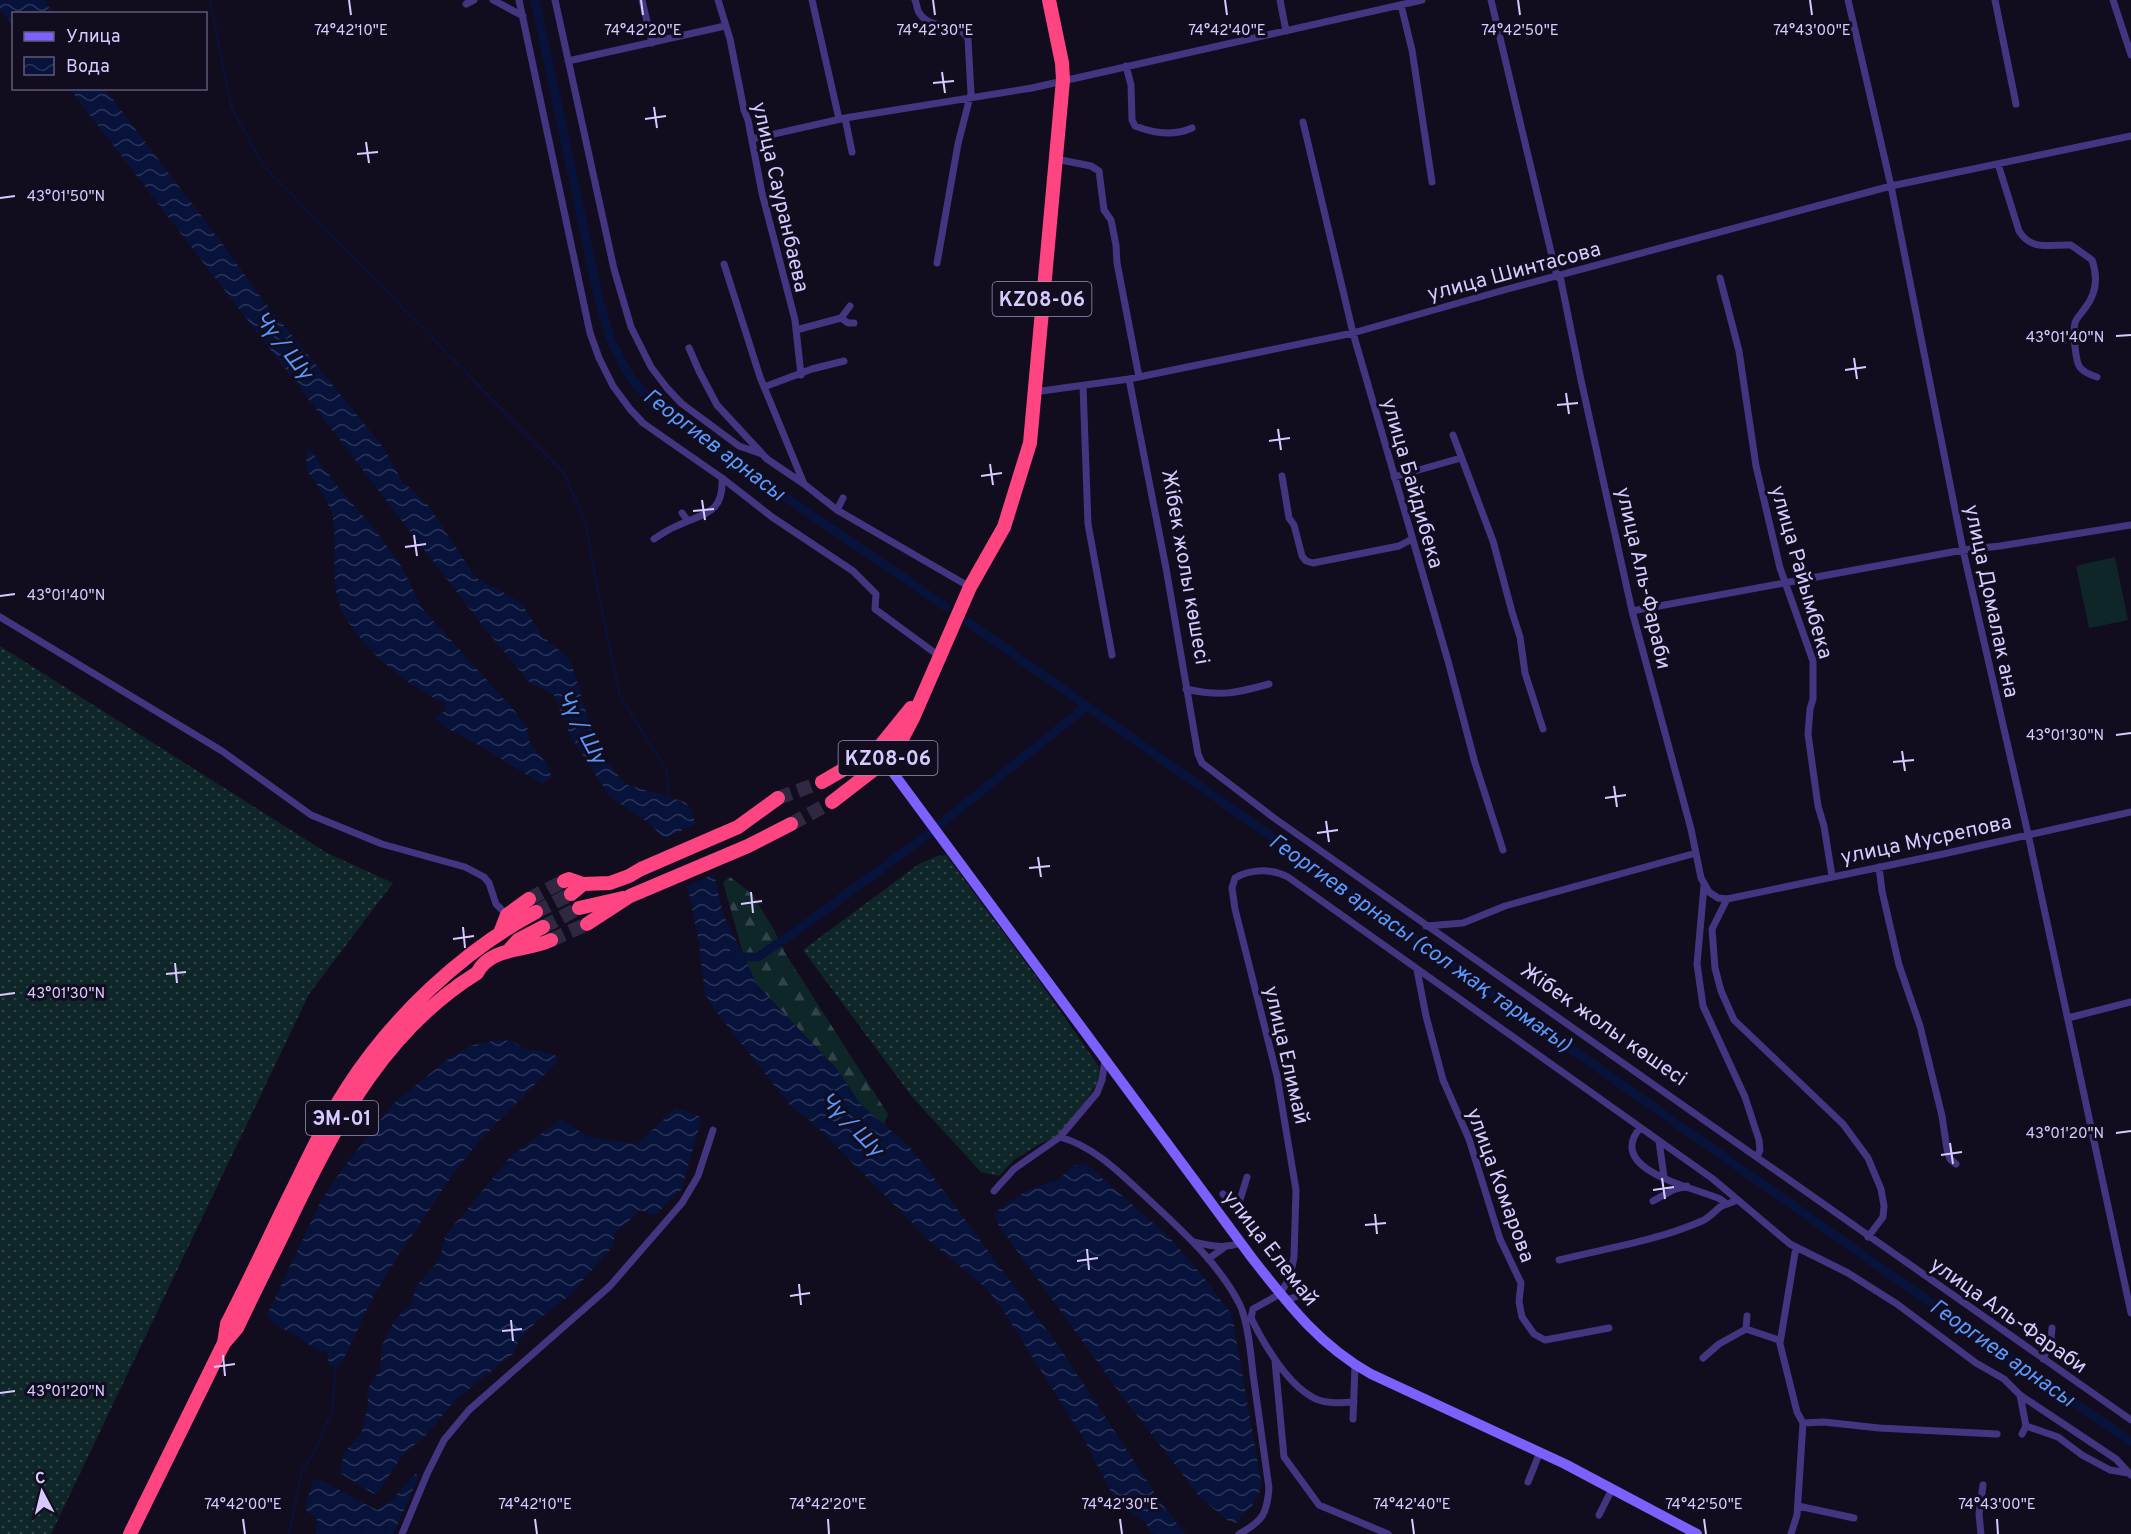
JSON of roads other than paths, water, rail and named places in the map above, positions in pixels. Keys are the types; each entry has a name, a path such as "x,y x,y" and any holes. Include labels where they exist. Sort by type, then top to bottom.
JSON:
{"highway":[{"name":"KZ08-06","path":"832,802 881,755 922,696 970,587 1004,526 1030,443 1063,80 1062,63 1049,0"},
{"name":"KZ08-06","path":"822,782 881,755"},
{"path":"568,888 586,883 610,883 629,876 738,827 778,798"},
{"path":"579,908 630,896 655,887 748,846 791,824"},
{"path":"587,924 630,896"},
{"path":"500,933 507,915 529,899"},
{"name":"ЭМ-01","path":"224,1343 227,1324 317,1141 347,1088 401,1017 430,989 500,933 536,912"},
{"name":"ЭМ-01","path":"507,951 518,940 543,927"},
{"name":"ЭМ-01","path":"130,1534 224,1343 237,1329 308,1182 356,1094 382,1058 410,1028 439,1000 477,973 480,967 507,951 522,950 551,940"},
{"path":"455,969 464,981"}],"street":[{"path":"466,4 474,0"},
{"path":"493,0 523,16"},
{"path":"519,0 590,333 613,386 643,423 722,477 772,518 853,571 876,594 875,609 939,656"},
{"path":"555,0 615,269 635,336 659,378 681,403 739,446 762,454"},
{"path":"642,0 652,43"},
{"name":"улица Сауранбаева","path":"718,0 796,330 801,375"},
{"path":"812,0 852,152"},
{"path":"915,0 919,14 928,21 956,28 966,34 968,39 971,93 958,144 937,263"},
{"path":"1280,0 1286,31"},
{"path":"752,139 842,118 969,99 1063,80 1422,0"},
{"name":"улица Аль-Фараби","path":"1491,0 1558,276 1632,611 1704,886 1697,964 1704,1006 1745,1097 1759,1140 1760,1150 1757,1157 2131,1420"},
{"name":"улица Домалак ана","path":"1848,0 1891,186 1963,550 2028,834 2131,1313"},
{"path":"1995,0 2016,104"},
{"path":"2113,0 2131,55"},
{"path":"1401,5 1414,62 1432,182"},
{"path":"568,61 725,26"},
{"path":"1126,66 1130,76 1132,120 1135,126 1148,131 1164,133 1192,128"},
{"name":"улица Байдибека","path":"1302,122 1353,333 1475,763 1503,850"},
{"name":"улица Шинтасова","path":"1034,392 1129,379 1353,333 1891,186 2131,136"},
{"path":"1055,159 1092,166 1099,171 1104,210 1111,220 1116,245 1139,377"},
{"path":"1998,164 2019,231 2024,240 2050,246 2071,245 2092,260 2096,279 2095,289 2092,299 2075,322 2075,358 2083,371 2097,377"},
{"path":"724,264 725,273 764,387 804,484"},
{"name":"улица Райымбека","path":"1720,278 1739,351 1756,466 1780,568 1813,661 1813,699 1809,734 1817,797 1832,876"},
{"path":"796,330 842,318 850,306"},
{"path":"842,318 849,323 854,323"},
{"path":"689,348 717,405 762,454 837,510 970,587"},
{"path":"764,387 812,369 844,361"},
{"name":"Жібек жолы көшесі","path":"1129,379 1166,568 1198,754 1202,763 1242,796 1757,1157"},
{"path":"1083,386 1088,524 1113,655"},
{"path":"1453,435 1493,541 1512,612 1517,622 1525,674 1543,729"},
{"path":"1394,477 1461,458"},
{"path":"1282,476 1289,518 1294,525 1302,556 1306,561 1313,563 1388,549 1408,543 1412,539"},
{"path":"654,539 677,525 704,516 713,510 721,495 722,477"},
{"path":"837,510 843,498"},
{"path":"682,513 688,521"},
{"path":"1632,611 1963,550 2131,525"},
{"path":"0,617 222,751 310,815 382,844 465,867 484,877 489,883 496,904 507,915"},
{"path":"1186,689 1219,695 1269,684"},
{"name":"улица Елемай","path":"881,755 1241,1242 1283,1297 1325,1343 1371,1374 1540,1452 1697,1534"},
{"name":"улица Мусрепова","path":"1727,899 2131,812"},
{"path":"1426,926 1462,923 1521,901 1696,853"},
{"path":"1879,867 1882,891 1899,964 1920,1026 1942,1116 1947,1149 1950,1159 1956,1164"},
{"name":"улица Елимай","path":"1283,1297 1294,1257 1296,1190 1276,1076 1237,920 1232,888 1235,878 1243,873 1280,872 1417,970"},
{"path":"1704,886 1718,898 1727,899 1712,929 1714,959 1721,991 1734,1020 1843,1124 1868,1158 1881,1189 1884,1206 1883,1217 1868,1237"},
{"path":"1417,970 1478,1011 1726,1189 1766,1226 1796,1247 1848,1273 1897,1304 1976,1363 2004,1379 2020,1395 2116,1459 2129,1474"},
{"name":"улица Комарова","path":"1417,970 1426,1016 1443,1080 1469,1138 1500,1239 1521,1283 1519,1302 1522,1317 1534,1334 1545,1340 1609,1328"},
{"path":"2068,1018 2131,1002"},
{"path":"994,1191 1014,1169 1060,1137 1096,1093 1102,1080 1106,1059"},
{"path":"1640,1128 1632,1142 1631,1151 1636,1161 1647,1170 1720,1198 1727,1204"},
{"path":"402,1534 444,1440 469,1410 610,1286 682,1203 698,1176 713,1130"},
{"path":"1060,1137 1091,1150 1194,1242 1224,1279 1240,1305 1250,1344 1269,1488 1268,1508 1254,1526 1239,1534"},
{"path":"1659,1141 1664,1177"},
{"path":"1222,1194 1237,1210 1247,1177"},
{"path":"1653,1200 1673,1190 1688,1186"},
{"path":"1559,1260 1648,1240 1704,1220 1737,1200"},
{"path":"1194,1242 1215,1247 1225,1247 1241,1242"},
{"path":"1208,1259 1225,1247"},
{"path":"1791,1534 1798,1506 1803,1423 1797,1412 1780,1343 1796,1247"},
{"path":"1308,1296 1283,1297 1253,1309 1251,1318 1275,1361 1297,1384 1315,1398 1331,1403 1354,1402"},
{"path":"1746,1329 1747,1316"},
{"path":"2043,1359 2051,1339 2052,1328"},
{"path":"1703,1358 1719,1344 1746,1329 1779,1340 1780,1343"},
{"path":"1275,1361 1284,1457 1288,1465 1319,1505 1388,1534"},
{"path":"1353,1419 1355,1365"},
{"path":"2020,1395 2026,1426 2022,1434"},
{"path":"1803,1423 1824,1422 1889,1429 1997,1434"},
{"path":"2026,1426 2058,1437 2082,1455 2110,1470 2129,1474"},
{"path":"1528,1482 1540,1452"},
{"path":"1981,1534 1979,1514 1983,1485"},
{"path":"1599,1515 1612,1489"},
{"path":"1798,1506 1854,1518"}],"water":[{"path":"0,0 44,0 52,12 12,12 12,23 0,10"},
{"name":"Чү / Шу","path":"71,90 106,90 259,295 379,442 402,483 428,505 475,577 510,596 523,606 542,636 567,657 573,669 593,736 602,755 625,784 685,802 690,808 715,879 723,914 754,981 838,1071 861,1105 908,1145 929,1171 1062,1351 1164,1507 1186,1534 1153,1534 1144,1521 1128,1512 1113,1496 1084,1439 1001,1307 987,1289 931,1242 812,1122 789,1104 715,1010 705,993 698,937 689,893 661,835 649,823 610,797 570,735 554,695 530,683 479,621"},
{"path":"308,447 342,492 373,527 402,567 421,607 513,709 528,729 530,744 547,764 552,777 542,784 434,718 445,711 445,703 412,685 395,672 378,658 350,625 341,608 336,591 335,532 332,513 307,470"},
{"path":"505,1040 518,1044 524,1049 557,1056 558,1061 478,1142 453,1174 374,1295 341,1364 329,1366 327,1352 317,1350 297,1336 273,1324 267,1315 322,1199 394,1103 448,1059 470,1046"},
{"path":"676,1108 702,1117 681,1190 654,1216 641,1210 615,1233 612,1247 570,1295 539,1319 519,1340 513,1354 455,1400 427,1434 402,1456 378,1492 374,1494 340,1473 344,1452 361,1435 368,1404 367,1390 380,1369 382,1346 395,1319 411,1305 416,1286 440,1260 445,1236 511,1156 561,1119 589,1137 637,1144"},
{"path":"1085,1163 1169,1237 1232,1315 1262,1487 1252,1506 1236,1523 1227,1520 1199,1496 1120,1393 999,1226 994,1213 1026,1191 1060,1179 1071,1167"},
{"path":"416,1473 418,1479 393,1534 316,1534 317,1519 305,1509 313,1480 322,1481 377,1510 390,1502"}],"waterway":[{"path":"210,0 231,106 262,164 564,473 586,524 620,696 667,771 669,799"},
{"name":"Георгиев арнасы","path":"535,0 599,300 611,341 630,377 652,402 698,437 946,607"},
{"name":"Георгиев арнасы (сол жақ тармағы)","path":"968,622 1874,1263 2131,1442"},
{"path":"733,954 758,957 799,929 923,838 1087,706"},
{"path":"289,1534 302,1471 314,1452 332,1412 336,1365"}],"tunnel":[{"path":"778,798 822,782"},
{"path":"791,824 832,802"},
{"path":"529,899 564,881"},
{"path":"536,912 571,894"},
{"path":"543,927 579,908"},
{"path":"551,940 587,924"}]}
